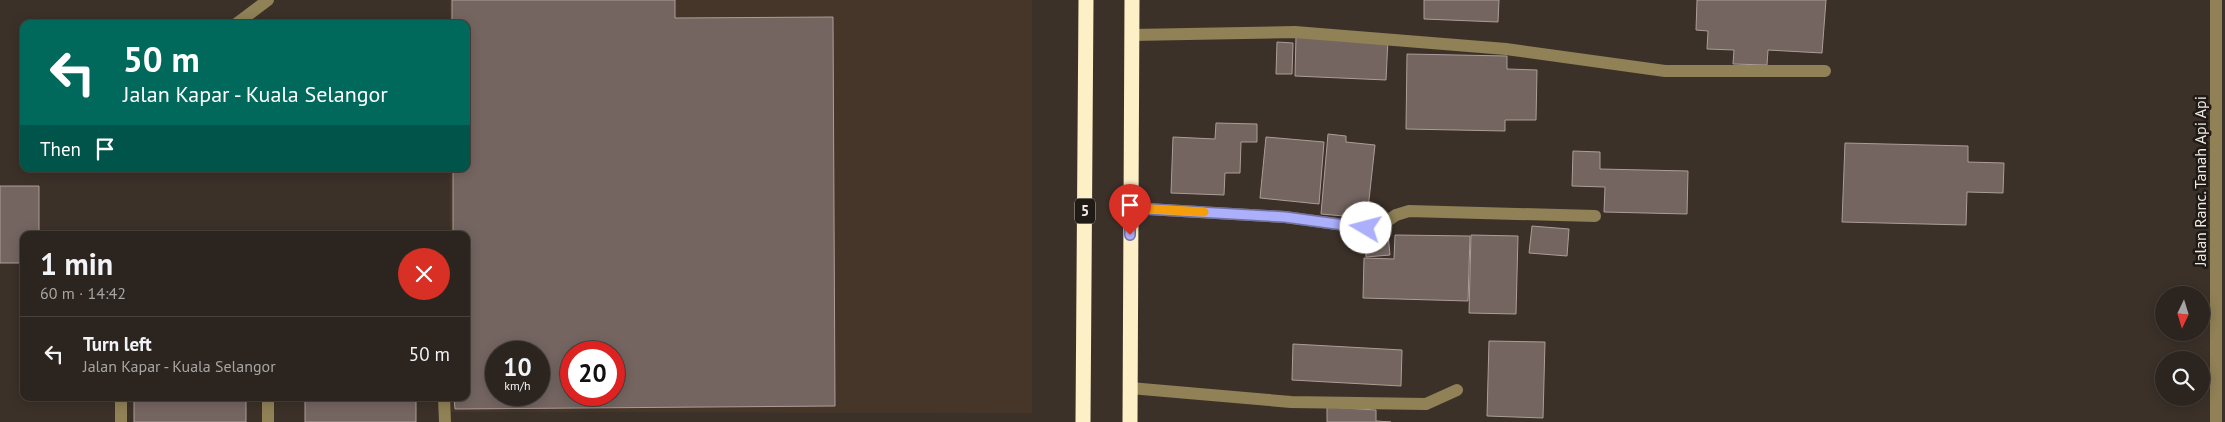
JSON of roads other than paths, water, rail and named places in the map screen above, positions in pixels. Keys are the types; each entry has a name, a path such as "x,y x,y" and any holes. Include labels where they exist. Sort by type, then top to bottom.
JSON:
{"highway":[{"name":"5","path":"1083,422 1086,0"},
{"path":"1130,422 1132,0"}],"street":[{"path":"241,20 268,0"},
{"name":"Jalan Ranc. Tanah Api Api","path":"2216,0 2220,59 2216,422"},
{"path":"1132,35 1295,32 1506,49 1665,71 1825,71"},
{"path":"1130,208 1285,217 1366,228 1384,224 1396,215 1409,211 1595,216"},
{"path":"1130,388 1291,402 1426,404 1457,390"},
{"path":"120,422 122,401"},
{"path":"268,401 268,422"},
{"path":"444,401 445,422"}]}
